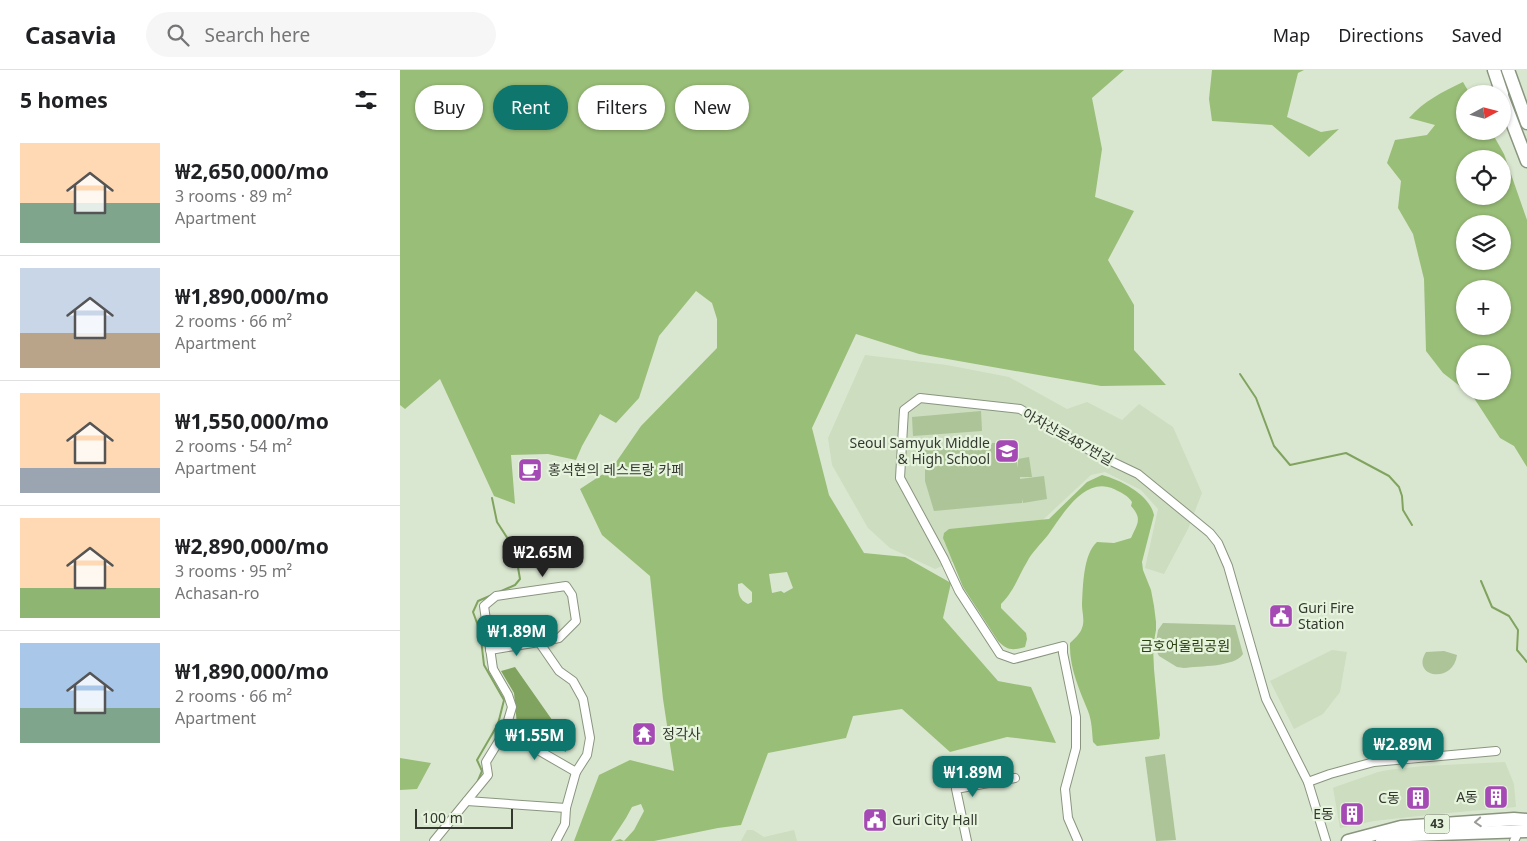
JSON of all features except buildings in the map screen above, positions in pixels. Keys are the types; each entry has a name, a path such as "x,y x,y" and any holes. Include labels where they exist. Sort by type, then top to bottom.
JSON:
{"main road":[{"path":"1494,70 1499,85"},
{"path":"1508,70 1527,123"},
{"path":"1511,119 1527,161"},
{"name":"43","path":"1348,841 1401,827 1527,820"},
{"name":"43","path":"1382,841 1409,835 1519,835"}],"street":[{"name":"아차산로487번길","path":"1078,841 1068,818 1065,789 1076,748 1076,717 1063,646 1014,659 1000,654 959,591 944,559 900,478 904,410 920,398 1020,409 1096,454 1138,474 1210,533 1218,543 1228,566 1266,699 1308,782 1326,841"},
{"path":"434,841 488,775 486,762 505,731 512,707 508,695 492,668 484,606 496,596 566,586 572,595 576,621 559,638 490,650"},
{"path":"539,642 559,671 573,681 583,699 590,738 587,755 576,772 566,808 565,824 556,841"},
{"path":"505,731 576,772"},
{"path":"1308,782 1374,762 1496,751"},
{"path":"967,841 956,789 1015,778"},
{"path":"467,801 566,808"}],"shaded area":[{"path":"400,70 1124,70 1092,98 1102,149 1095,197 1134,211 1108,260 1134,305 1134,350 1166,385 1101,386 919,354 856,334 812,428 829,495 864,553 905,557 951,583 943,618 998,681 1031,687 1056,743 1007,737 950,752 902,709 853,716 846,738 768,753 741,825 654,841 624,841 634,830 644,811 641,804 632,807 611,841 574,841 599,775 630,760 674,771 663,699 650,576 602,535 580,489 612,468 641,426 717,348 717,319 712,303 696,291 659,336 639,398 616,423 600,414 576,460 548,454 511,455 515,504 494,496 440,379 405,409 400,405","holes":["787,572 793,588 784,593 781,591 772,593 769,574","742,583 752,592 752,602 748,604 741,598 738,584"]},
{"path":"1212,70 1304,70 1298,73 1287,117 1321,132 1339,129 1309,157 1272,125 1212,121 1209,99"},
{"path":"1456,86 1456,140 1496,140 1502,150 1456,150 1456,205 1511,205 1511,174 1527,220 1527,467 1514,446 1500,438 1475,400 1511,400 1511,345 1456,345 1456,383 1443,373 1426,351 1424,279 1413,234 1398,208 1401,181 1387,163 1395,140 1427,135 1435,125 1409,118 1427,102"},
{"name":"Seoul Samyuk Middle & High School","path":"865,355 947,365 1009,377 1067,409 1087,402 1122,420 1139,404 1173,427 1202,493 1188,529 1164,574 1145,568 1158,509 1141,490 1105,472 1091,475 1032,530 935,569 890,548 868,528 832,465 828,438"},
{"path":"1102,475 1134,489 1147,501 1154,515 1142,562 1151,590 1156,622 1153,647 1160,735 1159,739 1097,746 1093,742 1089,715 1073,669 1070,643 1079,634 1083,625 1083,580 1086,562 1092,547 1097,542 1114,543 1131,538 1138,522 1137,515 1131,506 1132,502 1122,493 1103,486 1084,492 1067,508 1031,555 1013,589 1001,604 1001,608 1026,633 1025,647 1017,649 1007,648 998,641 963,587 943,538 944,533 949,529 1049,519 1087,482"},
{"path":"1332,650 1347,652 1340,692 1323,714 1294,729 1270,681"},
{"path":"515,667 562,734 566,743 566,752 524,732 517,725 514,693 501,671"},
{"path":"400,758 431,763 417,789 400,790"},
{"path":"1505,762 1514,784 1516,807 1374,821 1340,828 1333,788 1335,787 1388,770 1423,766"},
{"path":"747,830 753,830 764,837 794,830 797,841 741,841"}],"green space":[{"path":"981,411 982,431 913,436 912,417"},
{"path":"1013,441 1018,468 1018,459 1029,457 1032,477 1020,477 1020,479 1044,476 1047,499 1023,503 1022,499 1022,503 934,511 925,481 925,450"},
{"path":"530,616 533,637 495,643 492,622"},
{"name":"금호어울림공원","path":"1163,623 1235,625 1243,654 1239,658 1225,664 1177,667 1159,656 1155,648 1158,630"},
{"path":"1444,651 1457,655 1454,665 1448,671 1441,674 1428,672 1424,667 1423,661 1426,652"},
{"path":"1165,754 1176,840 1156,841 1145,757"}],"waterway":[{"path":"1240,374 1256,398 1274,446 1290,465 1346,453 1389,476 1399,487 1403,510 1412,525"},
{"path":"492,498 497,522 515,550 520,579 515,585 499,592"},
{"path":"1481,581 1492,607 1509,616 1518,630 1517,650 1527,662"},
{"path":"477,783 482,771 477,760 498,724 504,700 484,665 480,631 473,612 478,601 492,595"}],"place":[{"name":"Seoul Samyuk Middle & High School","path":"1007,451"},
{"name":"홍석현의 레스트랑 카페","path":"530,470"},
{"name":"Guri Fire Station","path":"1281,616"},
{"name":"정각사","path":"644,734"},
{"name":"A동","path":"1496,797"},
{"name":"C동","path":"1418,798"},
{"name":"E동","path":"1352,814"},
{"name":"Guri City Hall","path":"875,820"}]}
